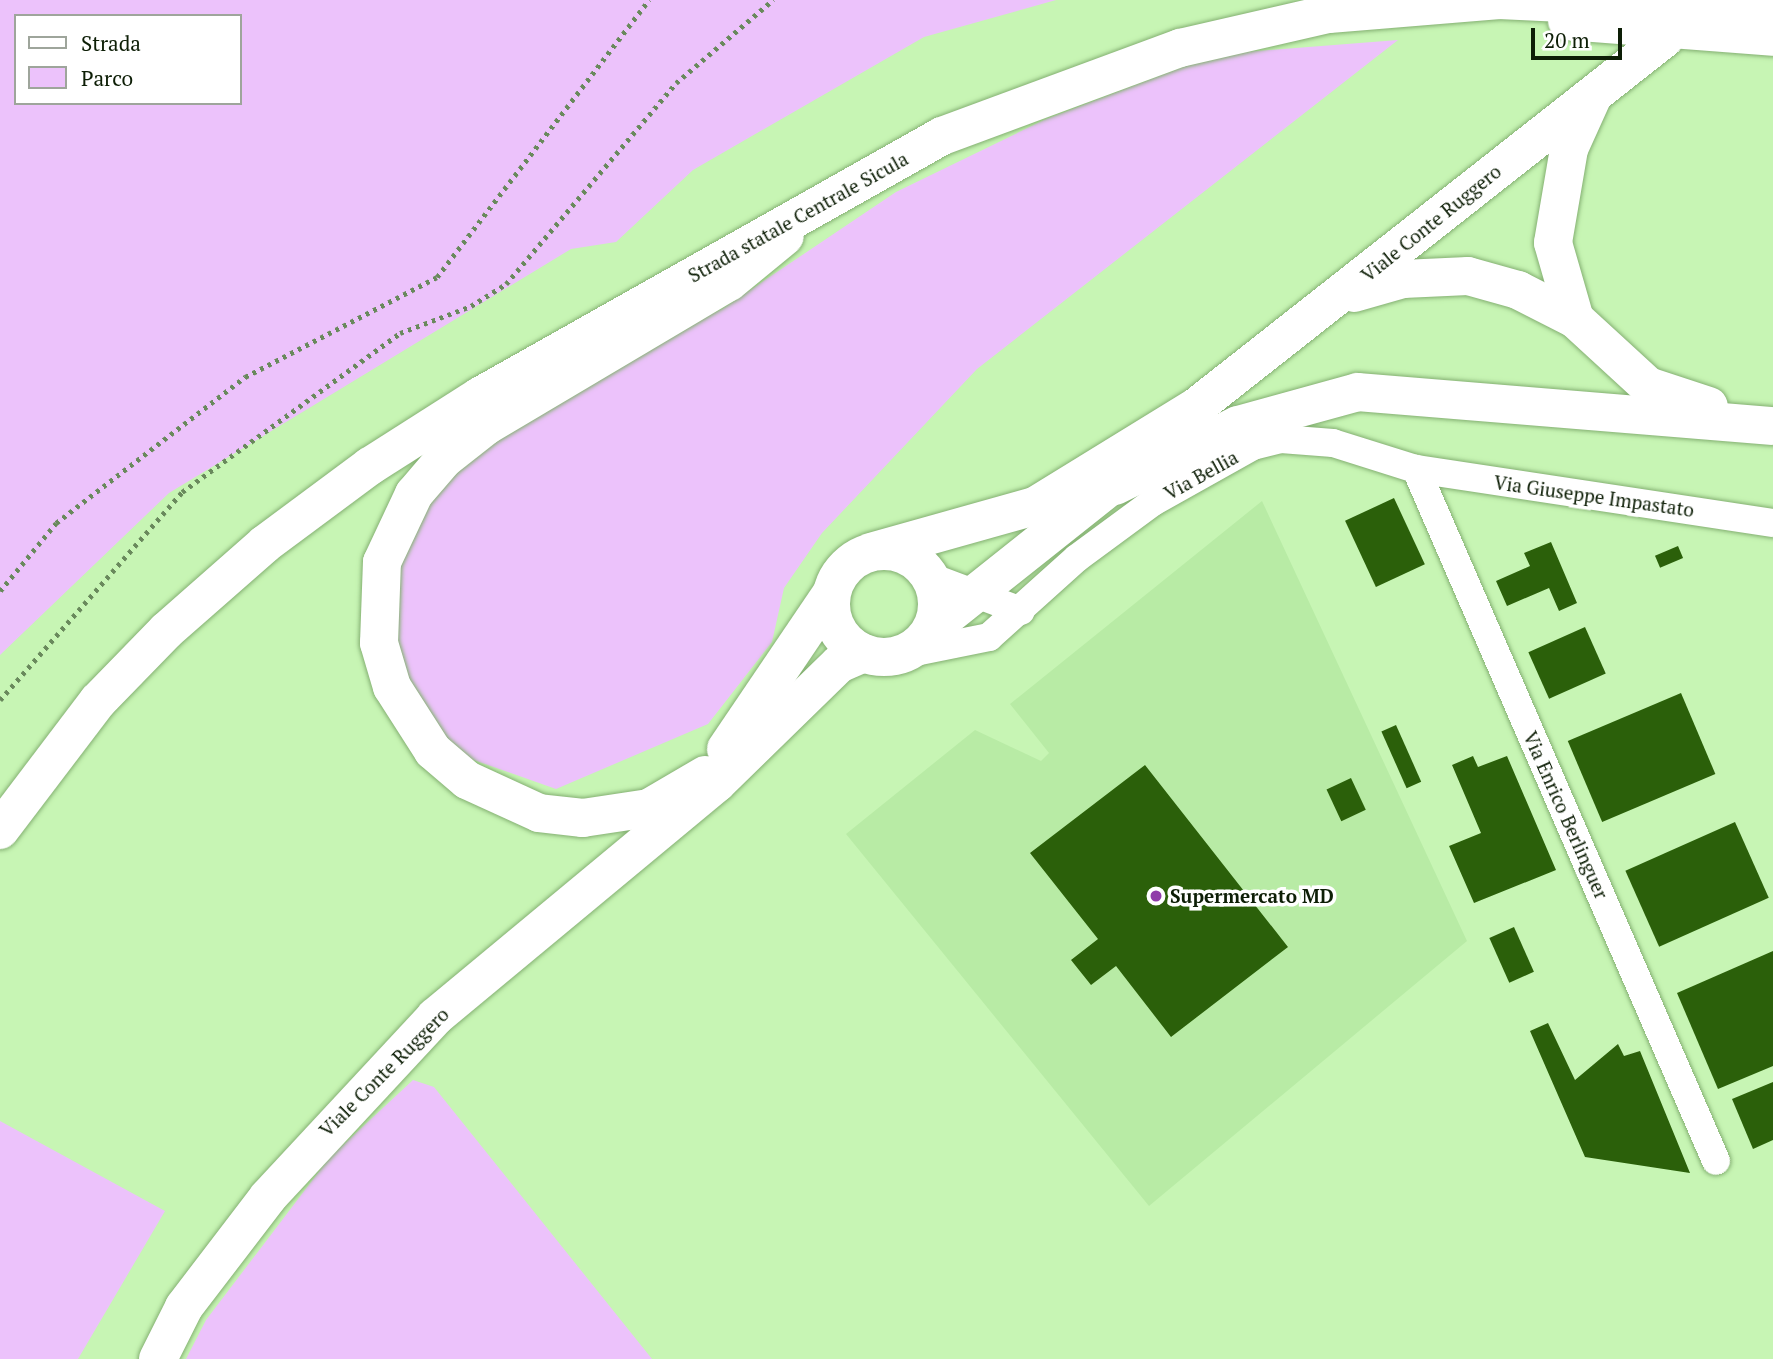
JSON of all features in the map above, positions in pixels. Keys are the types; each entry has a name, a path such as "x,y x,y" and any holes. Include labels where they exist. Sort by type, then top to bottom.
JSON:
{"main road":[{"name":"Strada statale Centrale Sicula","path":"0,830 98,701 166,631 265,544 480,396 942,136 1180,48 1260,27 1412,5 1600,1 1773,13"},
{"path":"1412,5 1773,37"},
{"name":"Viale Conte Ruggero","path":"1196,407 1339,297 1595,90 1665,38"},
{"path":"1575,319 1553,243 1569,149 1595,90"},
{"path":"705,775 649,808 583,818 539,813 467,780 433,751 392,687 379,643 382,562 414,494 444,459 486,426 729,282 839,193"},
{"path":"1339,297 1403,279 1468,276 1518,290 1575,319 1648,386 1673,398 1773,419"},
{"path":"1115,486 1238,425 1357,392 1773,426"},
{"path":"660,829 705,775 831,594 845,567 871,552 1035,506 1196,407"},
{"path":"660,829 839,664 881,654 932,628 1115,486 1196,407"},
{"path":"871,552 905,555 931,577 937,594 932,628"},
{"path":"831,594 837,629 881,654"},
{"name":"Viale Conte Ruggero","path":"159,1359 184,1307 346,1106 435,1017 660,829"}],"street":[{"name":"Via Bellia","path":"881,654 989,637 1077,558 1153,502 1253,446 1281,439 1333,443 1416,470"},
{"name":"Via Giuseppe Impastato","path":"1416,470 1773,523"},
{"name":"Via Enrico Berlinguer","path":"1416,470 1716,1161"},
{"path":"931,577 974,596 1021,611"}],"path":[{"path":"0,592 56,523 235,385 437,277 649,0"},
{"path":"0,700 182,492 400,333 471,306 506,284 676,83 773,0"}],"shaded area":[{"path":"1262,501 1467,941 1149,1206 846,834 975,730 1041,761 1049,753 1010,704"}],"green space":[{"path":"0,0 1056,0 924,37 693,170 616,242 571,249 169,493 0,655"},
{"path":"1398,40 977,369 822,533 784,588 772,642 708,724 556,789 431,745 372,632 410,491 495,414 722,309 896,192 1046,119 1217,54"},
{"path":"413,1080 434,1087 652,1359 186,1359 206,1320 330,1157"},
{"path":"0,1121 165,1211 78,1359 0,1359"}],"building":[{"path":"1394,498 1425,564 1376,587 1345,521"},
{"path":"1551,542 1577,603 1559,611 1549,588 1507,606 1496,581 1530,566 1524,553"},
{"path":"1678,546 1683,558 1660,568 1655,556"},
{"path":"1585,627 1606,674 1549,699 1528,652"},
{"path":"1681,693 1715,774 1602,822 1568,741"},
{"path":"1396,725 1421,782 1407,788 1381,732"},
{"path":"1473,756 1478,767 1507,756 1556,870 1474,903 1449,846 1481,833 1452,765"},
{"name":"Supermercato MD","path":"1145,765 1288,947 1171,1037 1116,966 1091,985 1071,960 1098,939 1030,853"},
{"path":"1351,778 1366,810 1341,821 1327,789"},
{"path":"1735,822 1769,898 1659,947 1625,871"},
{"path":"1514,927 1534,972 1509,983 1489,938"},
{"path":"1773,951 1773,1066 1718,1089 1677,993"},
{"path":"1548,1023 1575,1080 1618,1044 1624,1056 1640,1051 1690,1173 1585,1157 1530,1031"},
{"path":"1773,1082 1773,1140 1753,1149 1732,1099"}],"place":[{"name":"Supermercato MD","path":"1156,896"}]}
